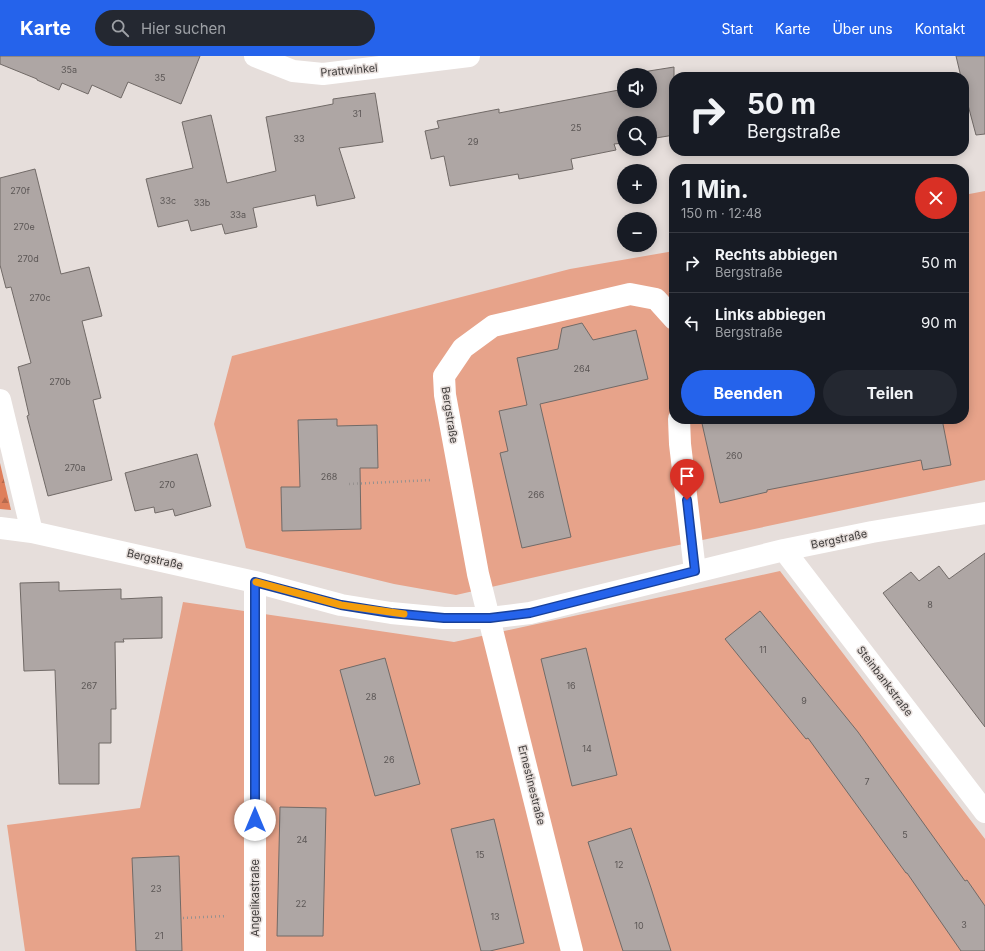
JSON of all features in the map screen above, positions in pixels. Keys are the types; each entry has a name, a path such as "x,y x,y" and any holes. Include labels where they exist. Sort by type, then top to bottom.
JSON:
{"street":[{"name":"Prattwinkel","path":"255,56 292,71 324,74 469,56"},
{"name":"Bergstraße","path":"490,618 478,574 460,478 444,376 463,348 493,326 630,294 656,299 669,313"},
{"path":"0,400 32,532"},
{"path":"679,424 680,444 695,571"},
{"name":"Bergstraße","path":"0,528 32,532 255,582 341,605 391,613 444,618 490,618 530,613 784,550 872,532 985,513"},
{"name":"Steinbankstraße","path":"784,550 985,812"},
{"name":"Angelikastraße","path":"255,582 255,951"},
{"name":"Ernestinestraße","path":"490,618 572,951"}],"path":[{"path":"349,484 460,478"},
{"path":"183,918 256,915"}],"shaded area":[{"path":"985,191 985,480 655,550 456,595 394,584 246,548 214,424 232,356 570,269 669,252 669,424 969,424 969,194"},
{"path":"780,571 985,839 985,951 25,951 7,825 140,808 183,602 454,642"}],"green space":[{"path":"0,463 11,510 0,509"}],"building":[{"path":"0,56 200,56 181,104 128,82 121,98 92,85 88,94 62,83 59,90 0,64"},
{"path":"956,56 985,56 985,134 976,135 969,109 969,72 960,72"},
{"path":"674,67 674,72 669,72 669,136 657,138 657,116 617,116 617,144 614,144 616,150 571,159 573,169 519,179 518,174 450,186 444,156 431,159 425,131 439,128 437,121 499,109 499,113 617,90 617,108 657,108 657,70"},
{"path":"375,93 383,142 339,148 355,198 317,206 315,195 253,208 257,227 225,234 222,224 191,231 188,220 158,227 146,179 193,168 182,122 211,115 227,183 276,171 266,117 333,104 333,99"},
{"path":"35,169 61,274 89,267 102,316 82,321 101,398 93,400 112,480 48,496 27,416 29,415 18,367 31,363 11,287 6,288 0,265 0,178"},
{"path":"582,323 593,340 636,330 648,379 540,404 571,537 522,548 500,453 508,451 499,411 527,405 517,358 558,349 562,328"},
{"path":"337,419 337,426 377,425 378,468 360,468 361,529 282,531 281,487 300,487 298,420"},
{"path":"702,424 943,424 951,465 923,470 921,460 767,490 767,492 720,503"},
{"path":"197,454 211,506 175,516 173,509 155,513 154,507 135,511 125,473"},
{"path":"985,553 985,727 883,593 911,572 919,581 939,566 949,579"},
{"path":"59,582 59,591 121,589 121,599 162,597 162,638 123,639 124,642 115,642 116,709 111,709 111,743 99,743 99,784 59,784 55,670 24,671 20,583"},
{"path":"760,611 858,732 965,881 967,880 985,906 985,951 961,951 907,873 808,738 806,739 725,639"},
{"path":"586,648 617,775 572,786 541,659"},
{"path":"385,658 420,784 375,796 340,670"},
{"path":"280,807 326,808 323,936 277,936"},
{"path":"494,819 524,943 490,951 481,951 451,829"},
{"path":"631,828 671,951 623,951 588,842"},
{"path":"179,856 182,951 136,951 132,858"}],"slow traffic":[{"path":"256,582 341,605 404,614"}],"route":[{"path":"255,820 255,582 341,605 391,613 444,618 490,618 530,613 695,571 687,500"}]}
